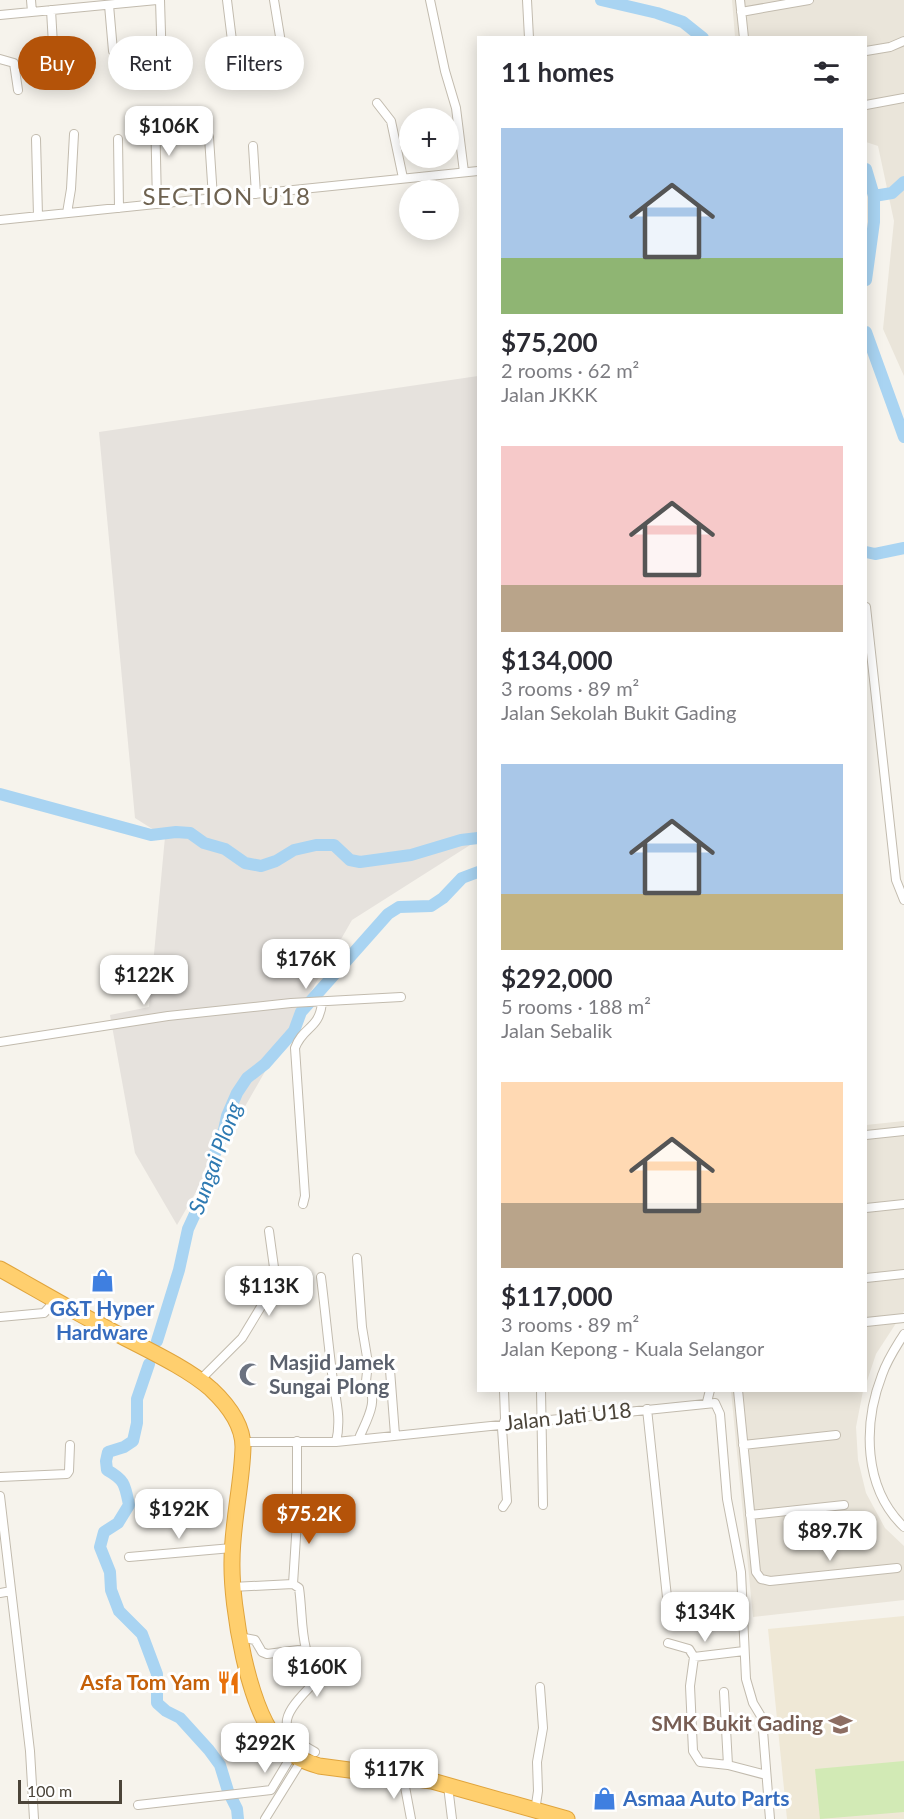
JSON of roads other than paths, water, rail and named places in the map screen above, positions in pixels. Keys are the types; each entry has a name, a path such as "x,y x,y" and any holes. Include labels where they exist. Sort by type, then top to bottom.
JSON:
{"highway":[{"path":"0,1269 157,1354 199,1381 223,1401 235,1417 243,1442 232,1548 232,1587 239,1637 252,1686 267,1725 279,1743 297,1758 319,1766 403,1776 567,1819"}],"street":[{"path":"31,0 32,12"},
{"path":"0,15 157,0 160,36"},
{"path":"227,0 231,36"},
{"path":"274,0 280,36"},
{"path":"430,0 445,71 456,108 464,172"},
{"path":"527,0 529,36"},
{"path":"740,0 744,36"},
{"path":"741,12 809,0"},
{"path":"113,36 114,3"},
{"path":"51,10 52,36"},
{"path":"867,51 890,47 904,41"},
{"path":"0,59 14,63 18,90"},
{"path":"867,105 904,98"},
{"path":"377,103 391,121 403,178"},
{"path":"155,111 157,204"},
{"path":"67,213 71,189 74,134"},
{"path":"209,136 213,198"},
{"path":"36,139 38,216"},
{"path":"118,139 119,208"},
{"path":"253,146 256,194"},
{"path":"0,220 477,171"},
{"path":"867,616 896,880 904,900"},
{"path":"0,1042 142,1019 291,1003 401,997"},
{"path":"303,1204 305,1196 296,1048 303,1035 318,1021 322,1003"},
{"path":"867,1135 904,1131"},
{"path":"867,1208 904,1204"},
{"path":"199,1381 242,1338 276,1282 269,1231"},
{"path":"357,1258 362,1327 368,1363 366,1381 373,1390 371,1410 359,1438"},
{"path":"867,1278 904,1274"},
{"path":"321,1277 333,1383 338,1403 336,1442"},
{"path":"0,1317 44,1313 56,1300"},
{"path":"867,1322 904,1318"},
{"path":"904,1334 883,1372 875,1394 870,1442 872,1468 880,1491 904,1527"},
{"path":"390,1371 395,1435"},
{"path":"503,1507 507,1501 502,1428 504,1392"},
{"path":"541,1392 543,1505"},
{"path":"710,1392 707,1402 715,1403 720,1414 727,1499 741,1572 746,1679 753,1702 762,1718 770,1819"},
{"path":"738,1392 756,1572 761,1579 770,1581 897,1568"},
{"name":"Jalan Jati U18","path":"243,1442 336,1442 707,1402"},
{"path":"647,1409 669,1616"},
{"path":"743,1445 836,1436"},
{"path":"293,1584 297,1521 297,1441"},
{"path":"0,1477 67,1474 70,1445"},
{"path":"0,1501 30,1750 34,1819"},
{"path":"750,1515 844,1505"},
{"path":"129,1557 232,1548"},
{"path":"232,1587 293,1584 299,1588 306,1649 318,1670 318,1677 288,1712 286,1721 291,1736 315,1752"},
{"path":"0,1593 11,1592"},
{"path":"239,1637 255,1640 262,1652 267,1654 306,1649"},
{"path":"668,1643 689,1649 694,1657 690,1686 693,1752 700,1762 728,1765 766,1775"},
{"path":"694,1657 744,1651"},
{"path":"535,1811 538,1791 537,1762 543,1728 540,1688"},
{"path":"724,1692 728,1765"},
{"path":"270,1790 297,1758"},
{"path":"265,1819 297,1758"},
{"path":"403,1776 411,1819"},
{"path":"448,1786 452,1819"},
{"path":"138,1805 270,1790 279,1796"}],"waterway":[{"path":"601,0 657,13 683,22 700,36"},
{"path":"867,172 874,196 874,222 867,273"},
{"path":"874,196 892,193 904,182"},
{"path":"867,335 904,437"},
{"name":"Sungai Plong","path":"867,552 875,554 904,548"},
{"name":"Sungai Plong","path":"0,794 151,835 190,833 204,843 225,849 245,863 261,866 276,861 294,850 316,845 334,845 350,860 360,862 411,855 461,840 477,838"},
{"name":"Sungai Plong","path":"157,1341 179,1270 188,1229 213,1175 214,1156 227,1116 237,1093 247,1078 265,1064 294,1031 301,1012 388,914 399,907 431,906 443,898 462,878 477,872"},
{"name":"Sungai Plong","path":"149,1364 137,1399 137,1423 133,1441 124,1447 108,1452 106,1461 107,1470 123,1484 129,1505 118,1523 104,1532 100,1547 110,1572 111,1590 119,1611 142,1634 157,1674 157,1703 180,1718 220,1765 228,1791 237,1809 238,1819"}],"place":[{"name":"G&T Hyper Hardware","path":"102,1281"},
{"name":"Masjid Jamek Sungai Plong","path":"251,1375"},
{"name":"Asfa Tom Yam","path":"228,1683"},
{"name":"SMK Bukit Gading","path":"841,1724"},
{"name":"Asmaa Auto Parts","path":"605,1799"}],"district":[{"name":"SECTION U18","path":"227,197"}]}
